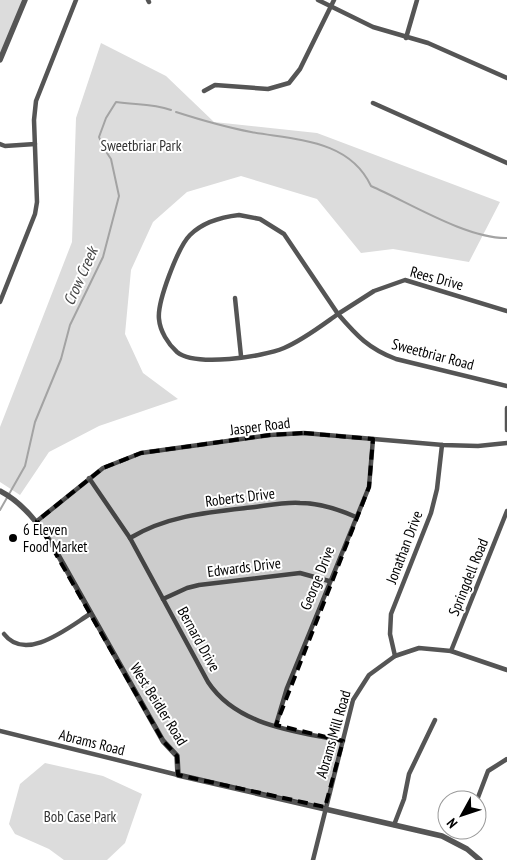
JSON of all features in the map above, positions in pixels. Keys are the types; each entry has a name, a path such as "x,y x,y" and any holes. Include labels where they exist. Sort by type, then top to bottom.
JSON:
{"street":[{"path":"0,60 26,0"},
{"path":"0,302 34,218 37,202 34,110 37,95 76,0"},
{"path":"318,0 386,32 434,46 507,78"},
{"path":"204,91 215,85 274,89 289,82 300,69 334,0"},
{"path":"406,38 417,0"},
{"path":"373,103 507,163"},
{"path":"0,144 6,146 35,144"},
{"path":"239,215 260,219 284,234 300,255 338,314 286,347 274,352 242,356 216,360 191,359 178,353 169,344 159,319 159,309 175,260 183,243 203,224 223,217 239,215"},
{"name":"Rees Drive","path":"338,314 379,288 405,280 417,282 507,311"},
{"path":"234,298 242,356"},
{"name":"Sweetbriar Road","path":"338,314 366,345 382,354 507,386"},
{"path":"507,408 507,430"},
{"name":"Jasper Road","path":"37,522 90,478 116,461 141,453 270,435 304,433 442,445 478,446 507,443"},
{"name":"George Drive","path":"276,725 287,688 368,487 373,439"},
{"name":"Jonathan Drive","path":"395,656 390,634 392,614 433,508 442,445"},
{"name":"Bernard Drive","path":"90,478 130,538 216,692 227,704 242,714 276,725 343,741"},
{"name":"West Beidler Road","path":"2,492 11,497 37,522 164,741 177,756 178,775"},
{"name":"Roberts Drive","path":"130,538 149,527 176,518 300,502 333,507 356,517"},
{"name":"Springdell Road","path":"451,651 507,511"},
{"name":"Edwards Drive","path":"163,599 181,590 199,585 296,573 315,575 329,581"},
{"path":"4,634 8,640 28,645 36,644 50,639 90,614"},
{"name":"Abrams Mill Road","path":"313,860 325,808 358,689 370,674 395,656 418,648 451,651 507,670"},
{"path":"394,825 404,800 409,774 435,720"},
{"name":"Abrams Road","path":"0,731 178,775"},
{"path":"481,790 488,771 507,759"},
{"path":"178,775 442,836 467,849 480,860"}],"highlighted area":[{"path":"304,433 373,439 369,487 276,725 343,741 325,807 178,775 177,756 163,741 37,521 103,468 141,453 270,435"}],"green space":[{"path":"0,0 25,0 0,60"},
{"name":"Sweetbriar Park","path":"101,43 166,76 214,122 317,133 500,202 469,262 393,249 361,253 317,199 241,176 187,192 153,222 131,270 125,334 143,373 178,399 99,426 49,452 20,495 0,482 0,427 72,242 76,118"},
{"name":"Bob Case Park","path":"45,763 103,776 142,794 125,843 107,860 64,860 49,849 15,834 9,824 20,784"}],"waterway":[{"name":"Crow Creek","path":"0,510 25,466 35,422 61,359 70,325 103,257 119,196 111,159 99,137 106,118 116,102 151,105 171,110"},
{"name":"Crow Creek","path":"176,112 232,128 303,140 335,150 349,159 361,171 371,186 474,233 507,238"}],"place":[{"name":"6 Eleven Food Market","path":"13,538"}]}
